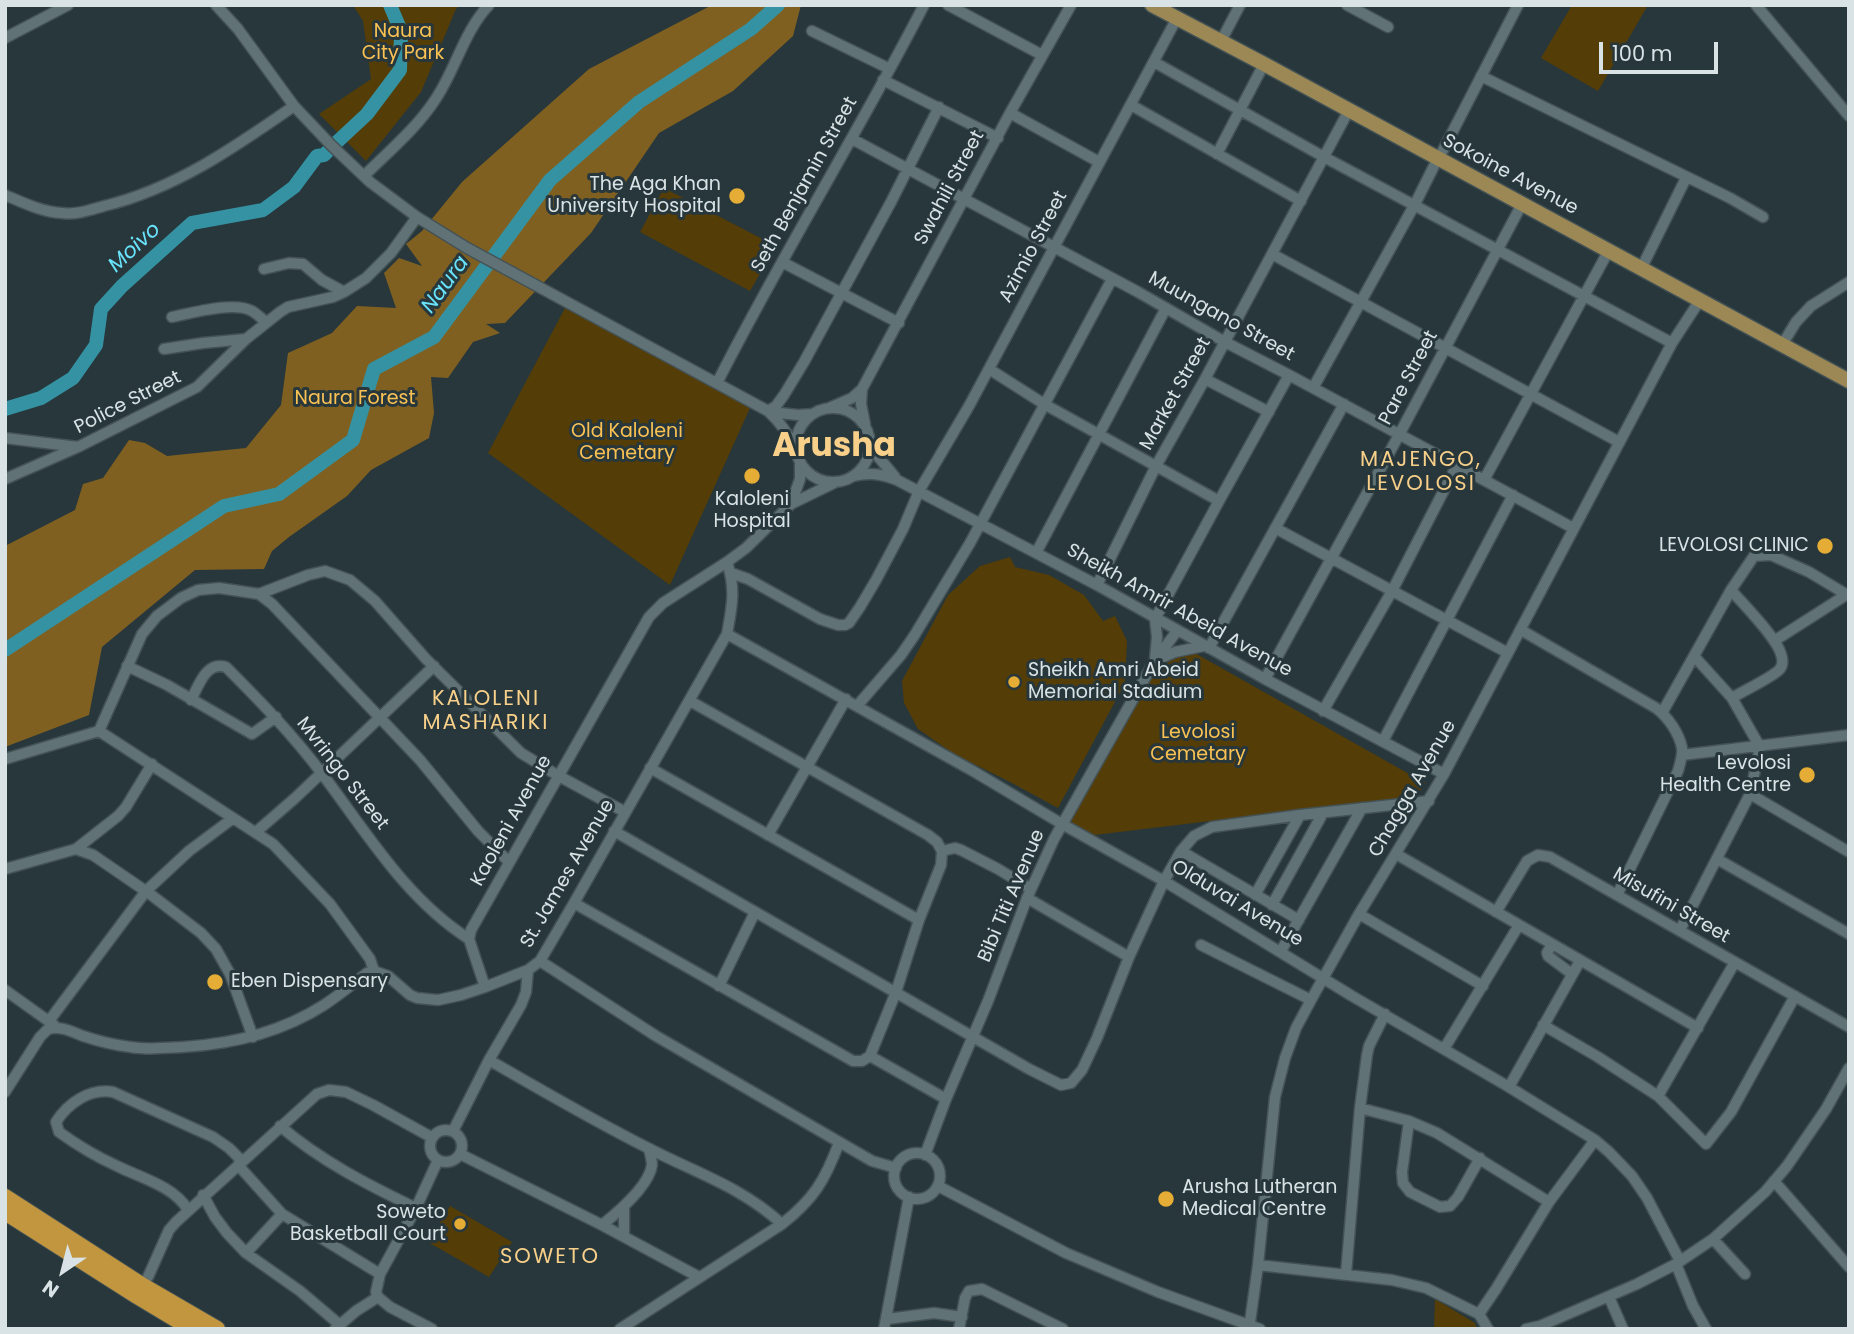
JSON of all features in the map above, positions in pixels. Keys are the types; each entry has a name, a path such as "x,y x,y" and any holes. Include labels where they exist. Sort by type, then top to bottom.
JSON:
{"highway":[{"path":"5,1197 143,1286 217,1329"},
{"path":"5,1212 192,1329"}],"main road":[{"name":"Sokoine Avenue","path":"1152,5 1849,381"}],"street":[{"path":"5,38 68,5"},
{"path":"216,5 238,29 294,106 364,176 417,217 467,248 768,411 789,434 800,464 818,480 834,483 864,473 881,474 897,480"},
{"path":"364,176 436,99 472,27 489,5"},
{"name":"Seth Benjamin Street","path":"717,383 753,312 852,139 924,5"},
{"path":"948,5 1042,55"},
{"name":"Swahili Street","path":"862,389 1071,5"},
{"path":"1221,41 1240,5"},
{"path":"1347,5 1388,27"},
{"path":"1313,387 1415,204 1518,5"},
{"path":"1756,5 1849,116"},
{"name":"Azimio Street","path":"731,573 748,579 820,619 838,625 845,625 860,607 903,529 919,491 1055,248 1177,18"},
{"path":"812,32 890,69"},
{"path":"1154,62 1324,157 1672,343"},
{"path":"1217,154 1264,64"},
{"path":"1480,76 1730,198 1763,217"},
{"path":"883,80 998,138"},
{"path":"1131,105 1301,201"},
{"path":"5,195 40,209 63,214 79,213 127,201 189,174 294,106"},
{"path":"768,411 784,395 798,372 891,202 939,107"},
{"name":"Market Street","path":"1097,585 1156,466 1349,110"},
{"path":"1010,113 1099,162"},
{"name":"Muungano Street","path":"852,139 1573,528"},
{"path":"1642,267 1686,178"},
{"name":"Pare Street","path":"1265,679 1522,204"},
{"name":"Police Street","path":"5,479 78,447 197,387 246,339 288,307 333,297 366,278 391,253 417,217"},
{"path":"1484,480 1609,250"},
{"path":"1272,254 1619,442"},
{"path":"782,262 899,323"},
{"path":"264,269 289,263 303,264 322,280 344,292"},
{"path":"858,706 914,636 979,524 1112,279"},
{"path":"1782,345 1811,306 1849,282"},
{"name":"Chagga Avenue","path":"1253,1328 1275,1097 1284,1058 1296,1028 1359,914 1444,774 1672,343 1700,300"},
{"path":"172,317 228,307 253,311 266,322"},
{"path":"1036,553 1166,308"},
{"path":"164,349 246,339"},
{"path":"989,369 1044,404 1219,501"},
{"path":"1154,662 1157,637 1155,619 1289,375"},
{"path":"1205,379 1269,412"},
{"path":"795,448 799,429 805,420 852,398 862,389"},
{"path":"853,476 861,469 869,451 861,404 862,389"},
{"path":"1154,662 1175,652 1207,647 1344,404"},
{"path":"829,408 841,409 861,421 881,461 897,480"},
{"path":"768,411 813,414"},
{"path":"5,438 78,447"},
{"name":"Kaoleni Avenue","path":"791,505 800,479 800,464"},
{"path":"1324,711 1392,591 1457,465"},
{"name":"Sheikh Amrir Abeid Avenue","path":"897,480 1097,585 1265,679 1444,774"},
{"name":"Kaoleni Avenue","path":"469,939 471,929 557,775 649,617 663,603 727,562 761,535 791,505 834,483"},
{"path":"1382,741 1513,495"},
{"path":"1275,528 1508,653"},
{"path":"1662,713 1731,590 1754,556 1771,555 1810,572 1847,596 1774,641"},
{"name":"St. James Avenue","path":"374,971 388,976 410,995 438,1000 485,987 528,970 540,961 727,634 733,593 727,562"},
{"path":"259,594 325,571 349,580 375,601 433,666 521,753 625,812"},
{"path":"99,731 142,634 157,616 181,598 198,590 219,588 259,594 272,604 420,760 478,831 509,862"},
{"path":"1731,590 1774,641 1782,655 1780,669 1732,698"},
{"path":"1521,630 1643,699 1662,713 1682,747 1673,782 1618,895"},
{"name":"Bibi Titi Avenue","path":"925,1155 1029,894 1062,824 1154,662 1177,631"},
{"name":"Olduvai Avenue","path":"727,634 1164,881 1595,1140 1632,1176 1647,1198 1678,1262 1693,1306 1706,1329"},
{"path":"1679,930 1750,794 1760,747 1732,698 1694,656"},
{"path":"127,666 167,685 252,734 276,717"},
{"name":"Mvringo Street","path":"191,700 204,675 214,666 226,667 276,717 416,896 448,926 469,939"},
{"path":"256,832 433,666"},
{"path":"768,835 846,699"},
{"path":"574,904 853,1061 862,1061 870,1056 941,865 942,851 937,842 928,835 690,701"},
{"path":"5,759 99,731 273,844 330,904 370,959 374,971 367,973 323,1006 253,1037 210,1045 149,1049 101,1041 52,1024 5,990"},
{"path":"1682,755 1849,736"},
{"path":"5,869 79,849 126,807 152,764"},
{"path":"650,768 919,920"},
{"path":"1750,794 1849,852"},
{"path":"614,831 1061,1085 1071,1083 1082,1070 1164,881 1181,851 1194,835 1212,827 1429,801"},
{"path":"1281,951 1362,808"},
{"path":"1272,905 1323,813"},
{"path":"1255,895 1300,815"},
{"path":"5,1092 40,1037 146,891 189,851 232,819"},
{"path":"942,851 955,848 998,869 1029,894 1129,957"},
{"path":"79,849 93,855 146,891 201,933 216,949 230,974 253,1037"},
{"path":"1181,851 1298,920"},
{"path":"1396,854 1698,1028"},
{"name":"Misufini Street","path":"1496,912 1527,861 1538,855 1549,857 1849,1027"},
{"path":"1717,859 1849,934"},
{"path":"719,986 755,912"},
{"path":"1359,914 1483,986"},
{"path":"1444,1049 1519,925"},
{"path":"469,939 485,987"},
{"path":"1552,944 1548,956 1572,974"},
{"path":"1201,945 1311,1000"},
{"path":"540,961 656,1036 839,1143 872,1161 895,1168"},
{"path":"1509,1087 1580,961"},
{"path":"1658,1096 1735,962"},
{"path":"453,1131 489,1060 521,1006 526,992 528,970"},
{"path":"1543,1025 1658,1096 1706,1143 1731,1112 1795,996"},
{"path":"1346,1274 1368,1046 1385,1014"},
{"path":"870,1056 946,1098"},
{"path":"489,1060 649,1149 729,1185 768,1211 782,1224"},
{"path":"1526,1329 1609,1297 1678,1262 1713,1239 1738,1218 1787,1166 1849,1068"},
{"path":"148,1277 169,1230 317,1094 329,1090 346,1092 431,1137"},
{"path":"188,1210 167,1190 114,1165 59,1132 56,1122 66,1108 96,1092 113,1091 213,1137 229,1148 282,1214 380,1274"},
{"path":"1360,1108 1409,1121 1437,1133 1549,1202"},
{"path":"1409,1121 1402,1171 1403,1183 1410,1192 1440,1208 1450,1206 1458,1197 1480,1158"},
{"path":"280,1126 323,1159 416,1208"},
{"path":"442,1129 453,1131 460,1138 460,1154 452,1161 438,1160 430,1150 431,1137 442,1129"},
{"path":"1479,1314 1549,1202 1595,1140"},
{"path":"620,1329 782,1224 800,1209 820,1184 839,1143"},
{"path":"602,1225 629,1203 650,1173 652,1163 649,1149"},
{"path":"460,1154 699,1277"},
{"path":"908,1155 925,1155 932,1159 939,1171 938,1186 929,1196 909,1197 896,1186 895,1168 908,1155"},
{"path":"432,1329 390,1307 376,1292 380,1274 416,1208 438,1160"},
{"path":"1774,1181 1849,1267"},
{"path":"938,1186 1066,1253 1253,1328"},
{"path":"204,1195 221,1225 246,1253 300,1291 337,1327 378,1297"},
{"path":"909,1197 886,1324 934,1313 962,1317"},
{"path":"624,1207 624,1237"},
{"path":"246,1253 282,1214"},
{"path":"1713,1239 1745,1274"},
{"path":"1258,1265 1392,1280 1426,1288 1479,1314 1488,1329"},
{"path":"959,1329 965,1298 970,1291 982,1289 1063,1329"},
{"path":"1609,1297 1623,1329"}],"green space":[{"name":"Naura City Park","path":"353,5 460,5 421,92 366,161 319,114 371,79 363,21"},
{"name":"Naura Forest","path":"712,5 801,5 793,36 733,91 659,133 591,233 505,323 486,324 500,333 473,342 448,378 431,377 434,413 429,438 371,470 347,496 272,551 264,569 195,570 102,647 89,715 5,747 5,546 75,510 83,484 103,478 129,440 145,443 167,456 246,448 281,405 288,353 332,333 357,306 396,308 384,273 399,258 422,266 406,244 422,231 462,182 589,69"},
{"path":"1572,5 1648,5 1598,91 1541,58"},
{"path":"664,188 776,246 750,291 640,232"},
{"name":"Old Kaloleni Cemetary","path":"565,308 750,408 670,585 488,453"},
{"name":"Sheikh Amri Abeid Memorial Stadium","path":"1010,557 1015,567 1049,575 1084,595 1103,621 1115,616 1127,641 1125,683 1058,808 954,754 918,729 904,703 902,681 948,595 980,566"},
{"name":"Levolosi Cemetary","path":"1193,652 1425,783 1417,796 1078,837 1065,829 1153,662"},
{"name":"Soweto Basketball Court","path":"450,1206 512,1242 489,1277 428,1242"},
{"path":"1435,1299 1475,1323 1477,1329 1434,1329"}],"waterway":[{"name":"Moivo","path":"337,142 367,114 400,70 401,31 390,5"},
{"name":"Naura","path":"5,650 224,506 279,494 353,440 374,369 434,337 550,180 639,102 751,29 778,5"},
{"name":"Moivo","path":"5,409 41,398 73,378 96,345 101,309 122,286 192,223 263,210 294,187 317,156 327,152"}],"place":[{"name":"The Aga Khan University Hospital","path":"737,196"},
{"name":"Kaloleni Hospital","path":"752,476"},
{"name":"LEVOLOSI CLINIC","path":"1825,546"},
{"name":"Sheikh Amri Abeid Memorial Stadium","path":"1014,682"},
{"name":"Levolosi Health Centre","path":"1807,775"},
{"name":"Eben Dispensary","path":"215,982"},
{"name":"Arusha Lutheran Medical Centre","path":"1166,1199"},
{"name":"Soweto Basketball Court","path":"460,1224"}],"district":[{"name":"Arusha","path":"834,448"},
{"name":"MAJENGO, LEVOLOSI","path":"1421,473"},
{"name":"KALOLENI MASHARIKI","path":"486,712"},
{"name":"SOWETO","path":"550,1258"}]}
